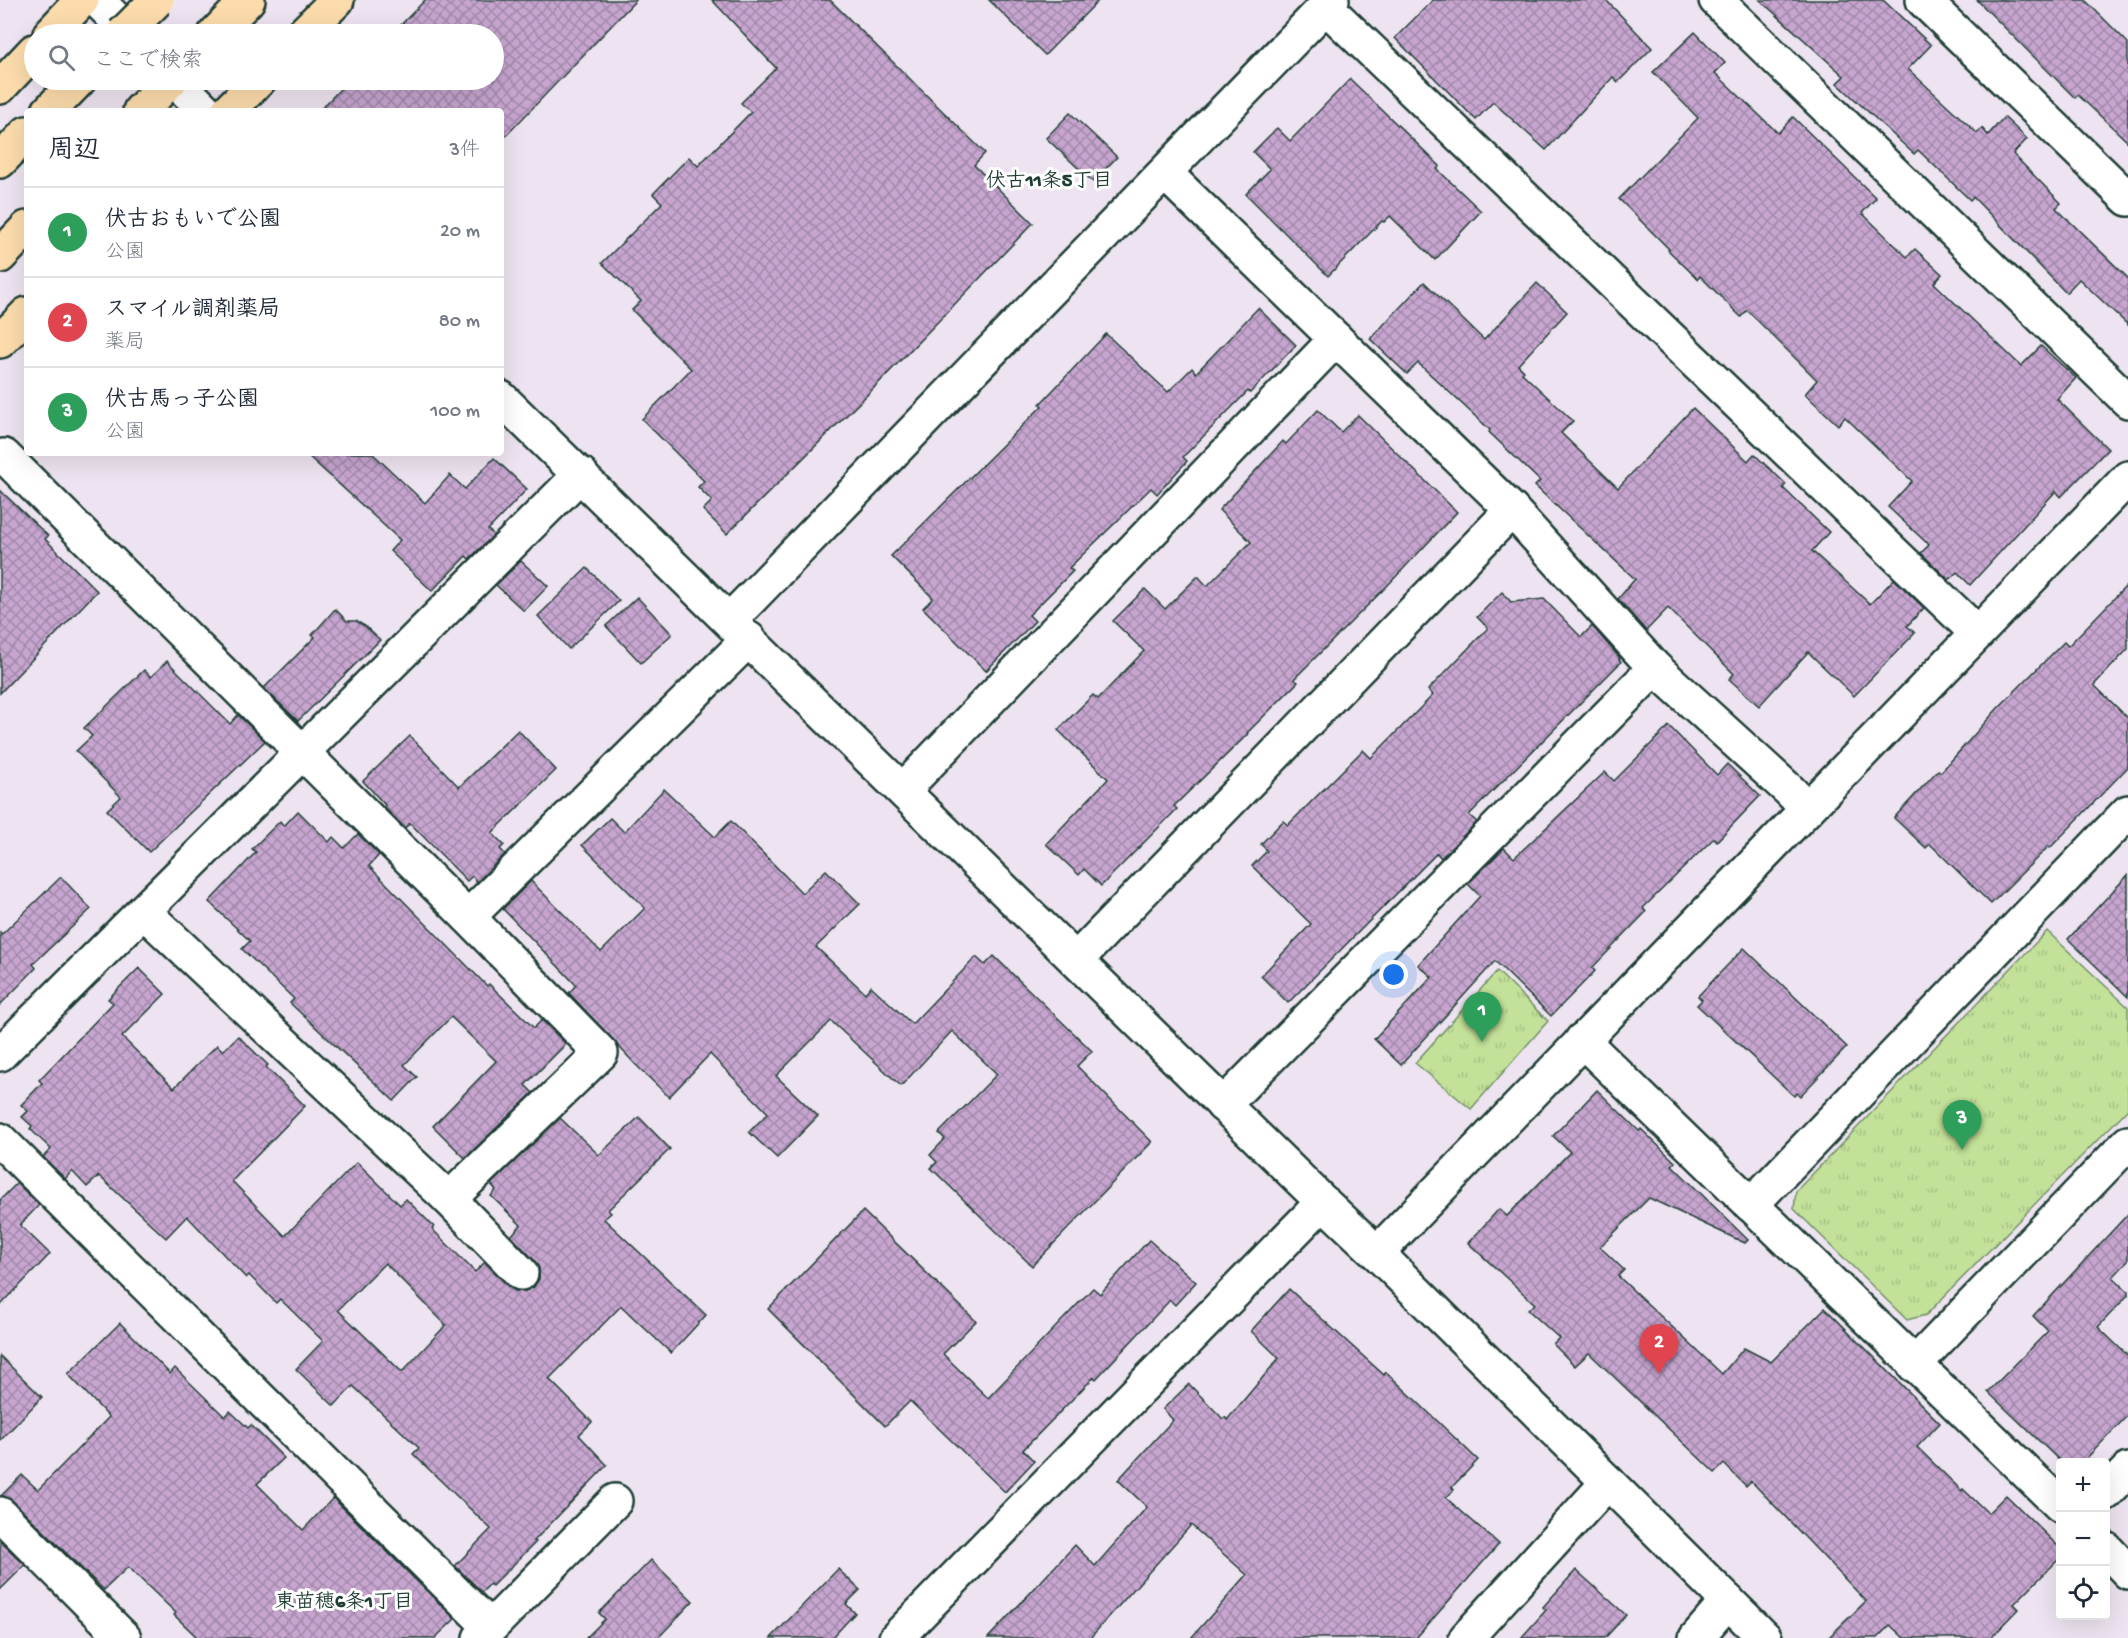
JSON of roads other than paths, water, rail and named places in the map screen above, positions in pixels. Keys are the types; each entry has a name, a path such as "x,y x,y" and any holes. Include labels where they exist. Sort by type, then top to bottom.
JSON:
{"highway":[{"path":"59,24 82,0"},
{"path":"133,24 157,0"},
{"path":"225,24 248,0"},
{"path":"313,24 337,0"},
{"path":"0,87 24,62"},
{"path":"52,108 69,90"},
{"path":"144,108 163,90"},
{"path":"231,108 249,90"},
{"path":"0,161 24,136"},
{"path":"0,256 24,231"},
{"path":"0,341 24,317"}],"street":[{"path":"97,0 121,24"},
{"path":"1716,0 2128,401"},
{"path":"1923,0 2128,199"},
{"path":"468,918 740,630 1165,173 1329,3 1977,633"},
{"path":"184,90 203,108"},
{"path":"1165,173 1512,510 1655,668 1807,808"},
{"path":"903,790 1336,339"},
{"path":"504,401 1377,1253 1765,1638"},
{"path":"4,456 601,1053 449,1200"},
{"path":"0,1054 581,474"},
{"path":"1377,1253 2128,478"},
{"path":"1076,960 1512,510"},
{"path":"1223,1105 1655,668"},
{"path":"1751,1205 2128,812"},
{"path":"144,912 449,1200 521,1273"},
{"path":"1582,1040 1914,1365 2056,1500"},
{"path":"0,1140 485,1633 615,1501"},
{"path":"1914,1365 2128,1143"},
{"path":"896,1638 1323,1202"},
{"path":"2110,1489 2128,1470"},
{"path":"1466,1638 1608,1482"},
{"path":"0,1514 124,1638"},
{"path":"2110,1553 2128,1572"},
{"path":"1696,1638 1728,1601"}],"place":[{"name":"伏古おもいで公園","path":"1482,1042"},
{"name":"伏古馬っ子公園","path":"1962,1150"},
{"name":"スマイル調剤薬局","path":"1659,1374"}],"district":[{"name":"伏古11条5丁目","path":"1049,182"},
{"name":"東苗穂6条1丁目","path":"344,1603"}]}
